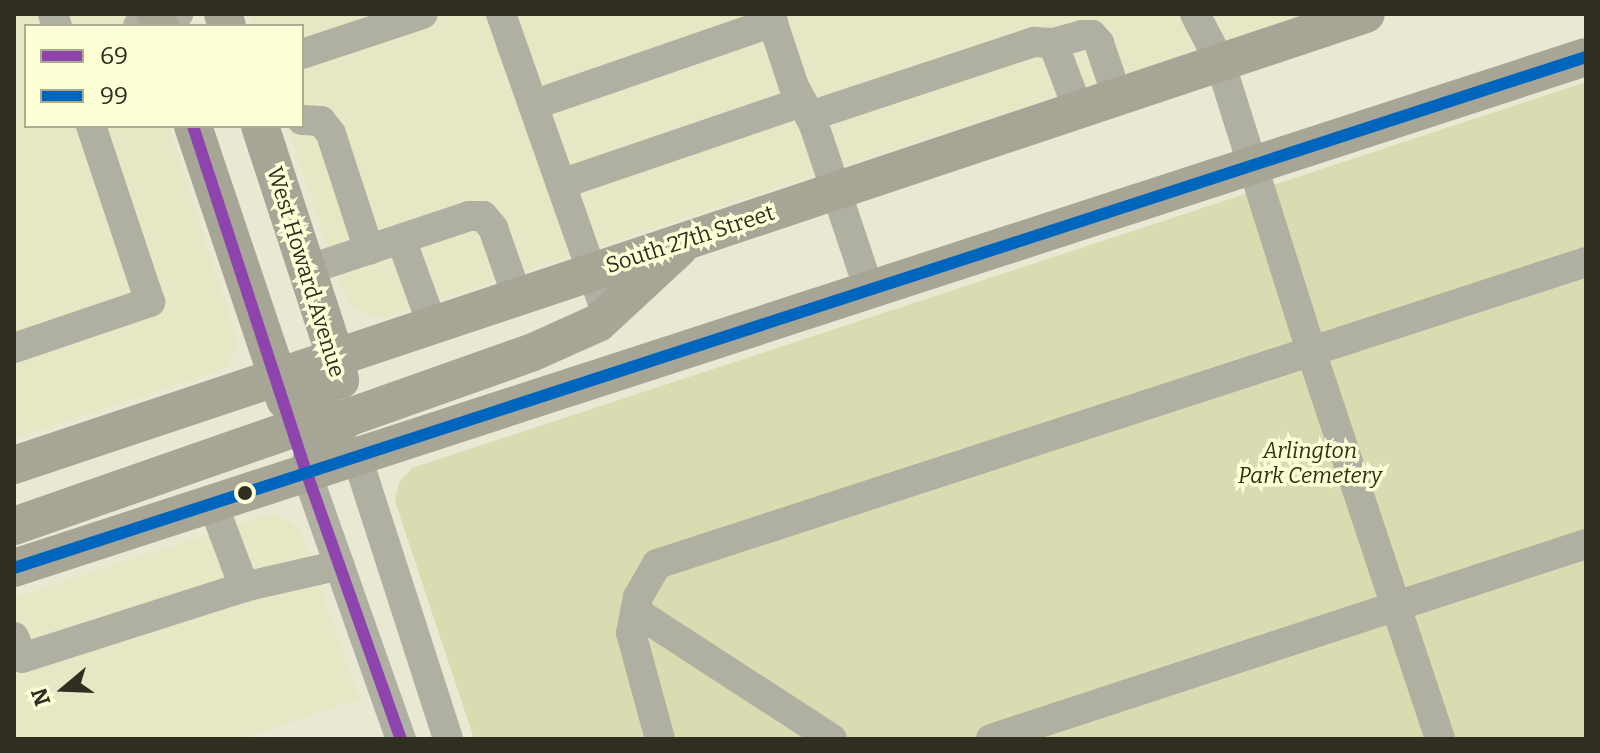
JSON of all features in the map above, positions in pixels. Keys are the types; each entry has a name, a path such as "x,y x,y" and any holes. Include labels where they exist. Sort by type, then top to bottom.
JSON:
{"main road":[{"name":"South 27th Street","path":"14,465 1366,14"},
{"path":"14,568 1586,57"},
{"path":"194,128 307,474"},
{"name":"West Howard Avenue","path":"266,128 335,356 357,457"},
{"path":"307,474 314,453 347,418 531,353 598,323 689,239"},
{"path":"14,526 293,429 323,392 335,356"}],"street":[{"path":"304,53 423,14"},
{"path":"1195,14 1220,62 1311,351 1440,739"},
{"path":"508,16 533,105 607,315"},
{"path":"533,105 772,18 870,292"},
{"path":"561,184 1034,42 1053,43 1092,35 1099,43 1117,96"},
{"path":"1053,43 1078,109"},
{"path":"304,120 321,121 331,134 369,250"},
{"path":"14,348 150,302 92,128"},
{"path":"307,270 469,216 483,216 493,228 517,296"},
{"path":"401,239 432,324"},
{"path":"660,739 631,633 638,597 657,564 1586,262"},
{"name":"West Howard Avenue","path":"357,457 448,739"},
{"path":"307,474 401,739"},
{"path":"213,504 244,587"},
{"path":"991,739 1586,544"},
{"path":"14,637 22,658 244,587 340,565"},
{"path":"635,611 832,739"}],"shaded area":[{"path":"14,14 132,14 135,24 24,24 24,128 169,128 235,333 236,349 229,364 215,373 14,439"},
{"path":"250,14 1307,14 385,317 369,315 355,308 344,294 288,128 304,128 304,24 253,24"},
{"path":"277,515 291,522 302,534 359,699 241,739 14,739 14,598 263,516"}],"green space":[{"name":"Arlington Park Cemetery","path":"1586,82 1586,739 474,739 395,501 399,482 412,468"}],"transit line":[{"name":"99","path":"14,568 1586,57"},
{"name":"69","path":"194,128 307,474 401,739"}]}
